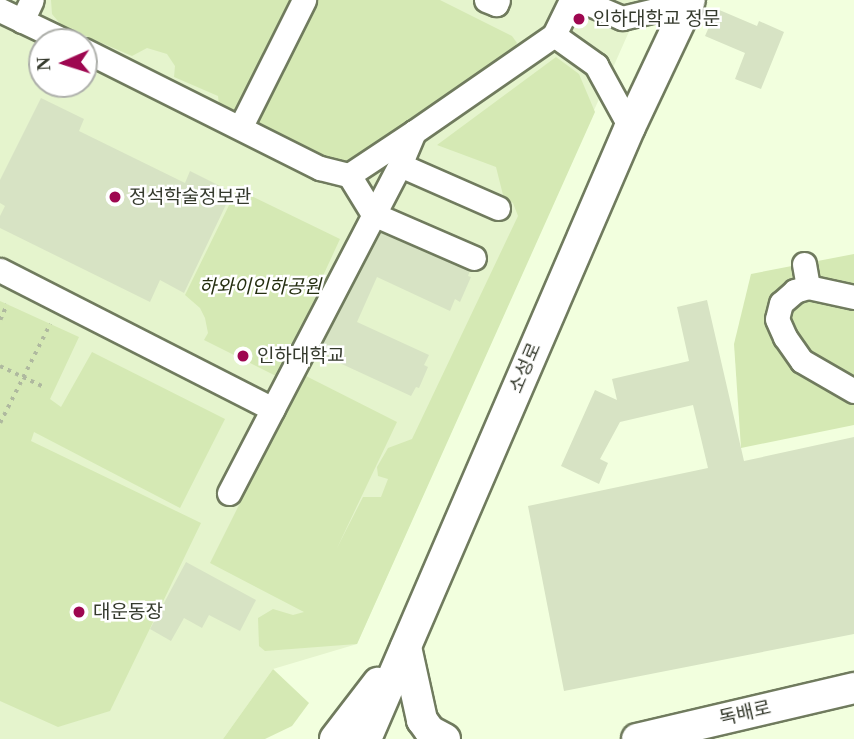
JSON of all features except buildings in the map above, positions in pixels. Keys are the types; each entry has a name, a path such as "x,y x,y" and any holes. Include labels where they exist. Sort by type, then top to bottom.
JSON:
{"main road":[{"name":"소성로","path":"366,739 629,127 690,1"},
{"path":"335,739 405,647"},
{"path":"405,647 422,720 430,731 445,739"},
{"name":"독배로","path":"637,739 854,688"}],"street":[{"path":"241,126 304,0"},
{"path":"486,0 496,4 498,0"},
{"path":"349,175 554,35 571,0"},
{"path":"580,0 622,18 690,1"},
{"path":"0,10 27,10 50,28"},
{"path":"554,35 596,65 629,127"},
{"path":"98,57 241,126 320,168 349,175 373,214 474,258"},
{"path":"229,493 400,165 414,132"},
{"path":"400,165 498,208"},
{"path":"804,264 808,287"},
{"path":"0,271 273,409"},
{"path":"854,297 808,287 795,291 781,303 777,319 785,337 802,361 854,391"}],"path":[{"path":"0,320 7,304"},
{"path":"0,423 50,324"},
{"path":"0,366 44,387"}],"shaded area":[{"name":"인하대학교","path":"0,0 643,0 357,644 273,669 223,739 0,739"}],"green space":[{"path":"51,0 291,0 242,103 234,112 219,105 218,96 174,77 175,66 167,54 147,48 132,56 98,41 98,28 67,28 52,14"},
{"path":"311,0 440,0 512,36 517,43 512,51 369,155 341,166 253,128 252,116"},
{"path":"556,57 579,74 595,112 357,644 265,651 259,646 258,618 273,609 293,615 304,612 210,563 304,375 397,422 337,548 363,497 381,497 388,479 378,476 377,467 388,448 412,439 518,216 513,203 503,195 496,167 437,145"},
{"name":"하와이인하공원","path":"237,189 340,239 322,278 332,283 280,378 204,340 208,333 205,318 200,308 185,295"},
{"path":"854,254 854,425 741,448 734,344 751,274"},
{"name":"대운동장","path":"0,301 79,337 50,399 61,407 92,352 225,419 180,508 34,432 31,441 201,523 110,711 58,727 0,701"},
{"path":"273,669 309,703 292,726 265,739 223,739"}],"place":[{"name":"인하대학교 정문","path":"579,19"},
{"name":"정석학술정보관","path":"115,197"},
{"name":"인하대학교","path":"243,356"},
{"name":"대운동장","path":"79,612"}]}
